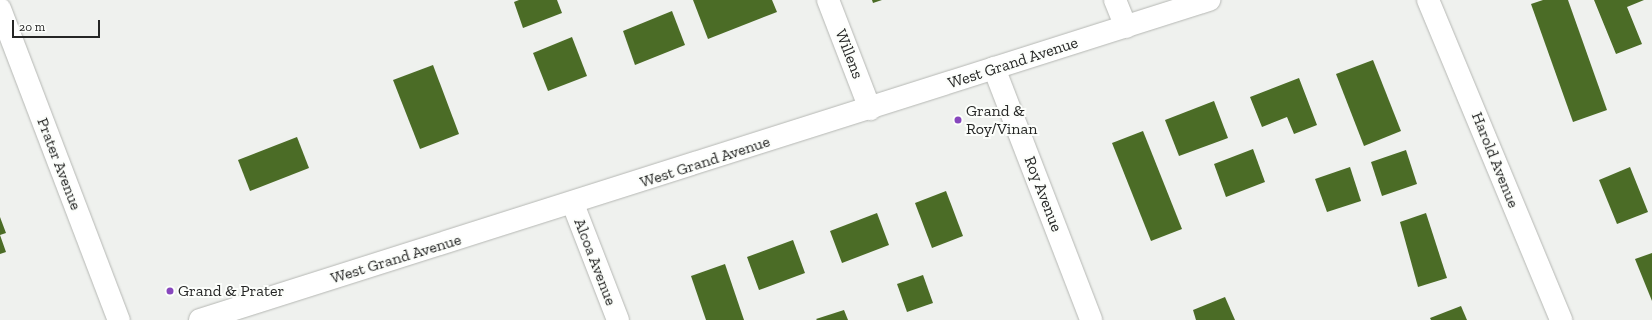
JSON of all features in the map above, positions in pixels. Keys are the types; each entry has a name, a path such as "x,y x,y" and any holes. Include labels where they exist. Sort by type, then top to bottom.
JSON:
{"street":[{"name":"Willens","path":"828,0 870,109"},
{"path":"1115,0 1126,27"},
{"name":"West Grand Avenue","path":"200,320 573,204 1208,0"},
{"name":"Harold Avenue","path":"1428,0 1561,320"},
{"name":"Prater Avenue","path":"0,9 119,320"},
{"name":"Roy Avenue","path":"994,68 1091,320"},
{"name":"Alcoa Avenue","path":"573,204 618,320"}],"building":[{"path":"519,0 557,0 562,13 523,28 514,2"},
{"path":"693,0 772,0 777,12 708,39"},
{"path":"872,0 882,0 873,3"},
{"path":"1543,0 1568,0 1607,110 1573,122 1531,4"},
{"path":"1594,0 1644,0 1627,7 1642,44 1616,54"},
{"path":"672,11 685,45 635,65 623,31"},
{"path":"572,37 587,76 548,91 533,53"},
{"path":"1373,60 1401,131 1364,146 1336,74"},
{"path":"433,65 459,134 420,149 393,80"},
{"path":"1299,78 1317,125 1294,134 1287,117 1262,127 1250,97"},
{"path":"1214,101 1228,138 1179,156 1165,120"},
{"path":"1143,131 1182,229 1151,241 1112,143"},
{"path":"297,137 309,168 250,191 238,160"},
{"path":"1253,149 1265,182 1226,197 1214,164"},
{"path":"1406,150 1417,184 1382,196 1371,162"},
{"path":"1350,167 1361,201 1327,212 1315,179"},
{"path":"1630,167 1648,212 1617,224 1599,180"},
{"path":"946,191 963,236 932,248 915,203"},
{"path":"877,213 889,245 842,263 830,231"},
{"path":"1426,213 1447,278 1418,287 1400,222"},
{"path":"0,217 6,233 0,235"},
{"path":"0,235 6,252 0,254"},
{"path":"793,240 805,273 759,290 747,257"},
{"path":"1652,253 1652,301 1635,259"},
{"path":"725,264 744,320 706,320 691,276"},
{"path":"923,275 933,303 907,312 897,284"},
{"path":"1225,297 1235,320 1196,320 1193,310"},
{"path":"1461,306 1467,320 1431,320 1430,318"},
{"path":"844,310 848,320 816,319"}],"place":[{"name":"Grand & Roy/Vinan","path":"958,120"},
{"name":"Grand & Prater","path":"170,291"}]}
